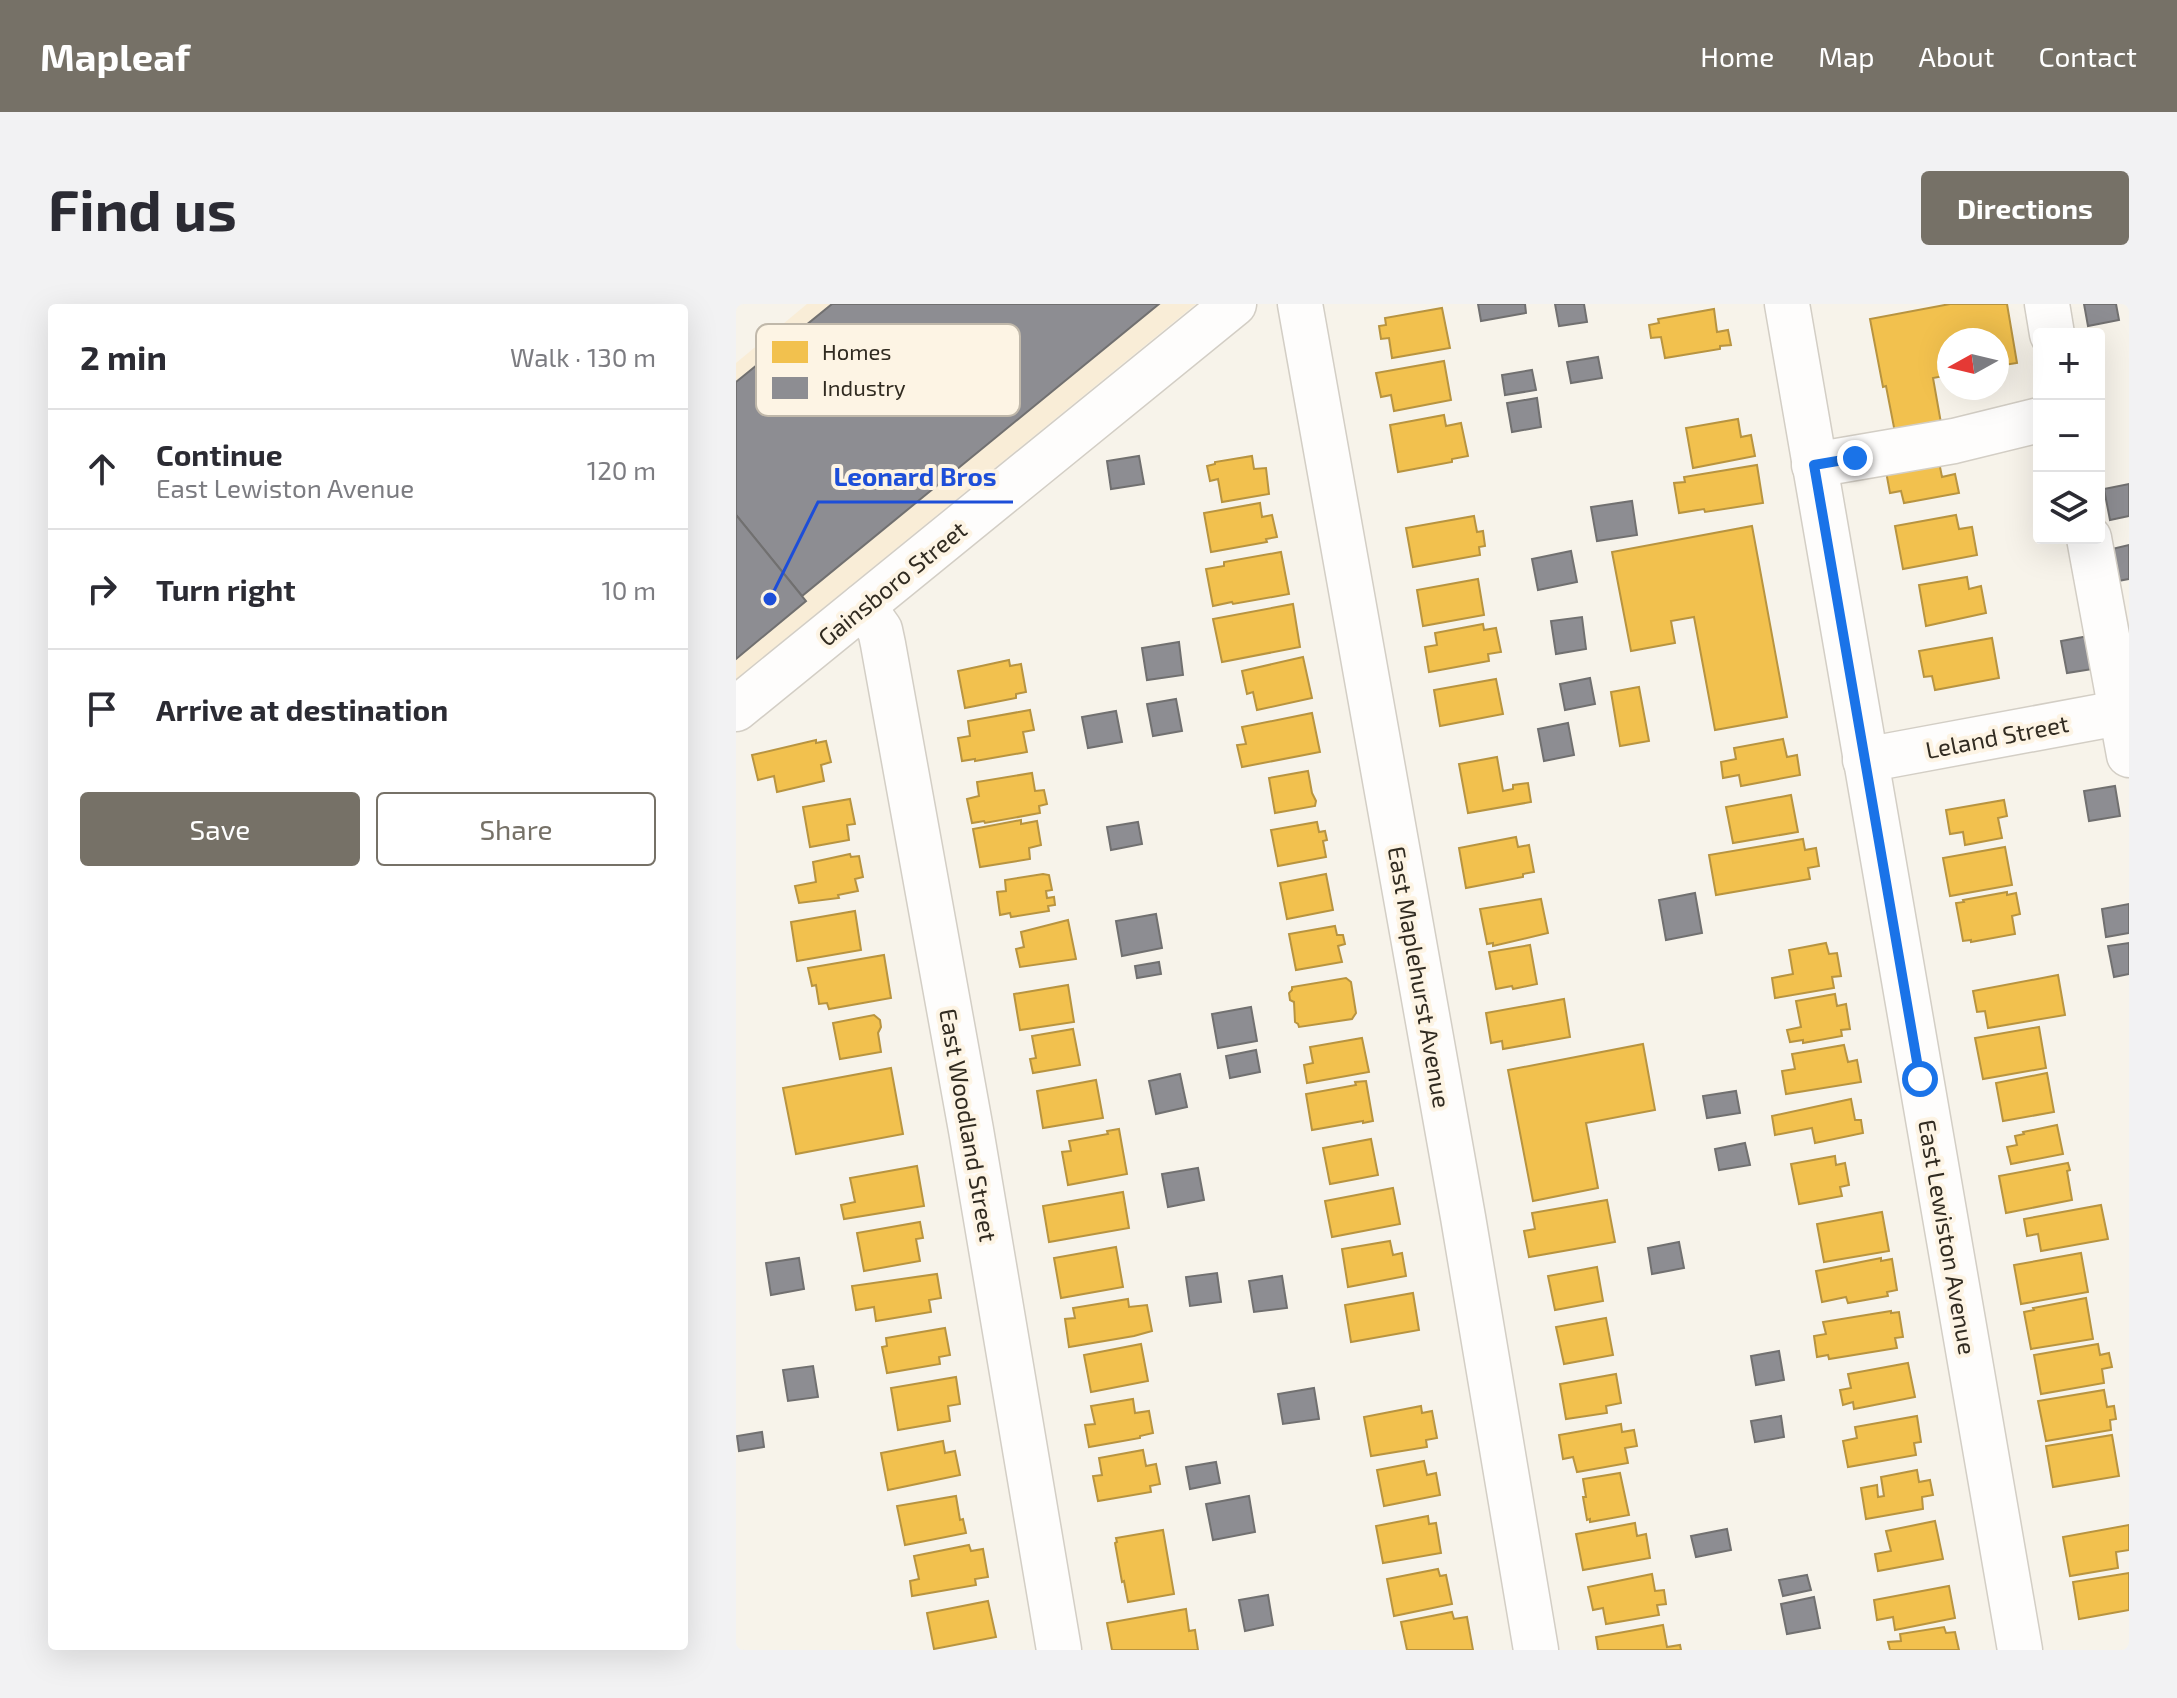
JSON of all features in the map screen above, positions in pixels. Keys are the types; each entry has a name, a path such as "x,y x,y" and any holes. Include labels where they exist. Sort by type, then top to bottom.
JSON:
{"street":[{"name":"Gainsboro Street","path":"736,709 1234,304"},
{"name":"East Maplehurst Avenue","path":"1300,304 1463,1217 1536,1650"},
{"name":"East Lewiston Avenue","path":"1787,304 2020,1650"},
{"path":"2047,304 2051,328"},
{"path":"1814,465 1954,441 2033,421"},
{"path":"2090,544 2126,726"},
{"name":"East Woodland Street","path":"863,606 880,630 883,644 971,1130 1059,1650"},
{"name":"Leland Street","path":"1865,760 2126,726"}],"shaded area":[{"path":"807,304 1196,304 736,679 736,363 756,346 756,416 1020,416 1020,324 783,324"}],"building: Homes":[{"path":"1950,304 2007,304 2017,363 2009,364 2009,328 1937,328 1937,377 1933,378 1944,440 1898,448 1870,319"},
{"path":"1442,308 1450,348 1392,358 1389,338 1381,339 1379,326 1386,325 1385,318"},
{"path":"1714,309 1717,332 1728,330 1731,345 1665,358 1661,337 1651,338 1649,325 1659,323 1658,319"},
{"path":"1444,361 1451,400 1394,411 1391,395 1381,397 1376,373"},
{"path":"1444,415 1446,426 1461,423 1468,456 1398,472 1390,425"},
{"path":"1738,419 1741,437 1751,435 1755,456 1693,468 1686,428"},
{"path":"1252,456 1254,469 1266,468 1269,494 1222,502 1218,479 1210,481 1207,466"},
{"path":"1938,457 1942,477 1955,474 1959,493 1904,503 1901,491 1890,493 1885,466"},
{"path":"1757,465 1763,503 1679,513 1674,483 1685,482 1684,477"},
{"path":"1260,503 1262,517 1272,515 1277,537 1266,539 1267,542 1211,552 1204,513"},
{"path":"1956,515 1959,529 1972,527 1977,555 1903,569 1895,526"},
{"path":"1474,516 1477,532 1483,531 1485,546 1479,547 1480,555 1413,567 1406,528"},
{"path":"1752,526 1787,717 1715,730 1694,617 1671,621 1675,643 1631,651 1612,552"},
{"path":"1281,552 1289,594 1213,606 1206,569 1224,566 1224,562"},
{"path":"1967,577 1969,589 1981,586 1986,613 1926,626 1919,585"},
{"path":"1478,579 1484,615 1423,626 1417,590"},
{"path":"1293,604 1300,647 1222,662 1213,619"},
{"path":"1483,624 1484,630 1496,628 1501,652 1488,654 1489,661 1429,672 1425,647 1437,645 1435,633"},
{"path":"1992,638 1999,678 1935,690 1932,676 1924,677 1919,651"},
{"path":"1303,657 1312,698 1257,710 1253,692 1247,694 1242,671"},
{"path":"1009,660 1010,666 1021,664 1026,692 1016,694 1016,698 965,708 958,671"},
{"path":"1496,679 1503,714 1440,726 1434,690"},
{"path":"1639,687 1649,741 1620,746 1611,692"},
{"path":"1030,710 1034,730 1023,732 1027,752 962,761 958,738 970,736 968,721"},
{"path":"1312,713 1320,752 1242,767 1237,745 1246,744 1242,727"},
{"path":"1783,739 1787,757 1797,755 1800,775 1741,786 1739,775 1723,778 1721,762 1736,759 1734,748"},
{"path":"816,740 816,743 826,741 831,762 821,765 824,781 777,792 774,776 758,780 752,755"},
{"path":"1497,757 1503,791 1513,789 1513,785 1528,783 1531,802 1468,813 1459,764"},
{"path":"1308,771 1315,806 1275,813 1269,778"},
{"path":"1032,773 1035,791 1044,790 1047,804 1039,806 1040,813 972,823 967,799 979,796 977,782"},
{"path":"1791,795 1798,832 1733,843 1726,807"},
{"path":"850,799 855,824 847,825 849,840 810,847 803,807"},
{"path":"2004,800 2007,816 1998,818 2002,838 1965,845 1963,832 1950,834 1946,810"},
{"path":"1021,820 1021,824 1037,821 1041,845 1029,848 1030,859 980,867 973,829"},
{"path":"1317,822 1319,832 1325,831 1326,857 1278,866 1271,830"},
{"path":"1516,837 1518,847 1529,845 1534,872 1466,888 1459,848"},
{"path":"1803,839 1805,850 1816,848 1819,866 1808,868 1810,879 1716,895 1709,855"},
{"path":"2005,847 2012,885 1950,896 1943,858"},
{"path":"850,854 851,857 859,856 863,877 855,879 858,891 838,895 839,898 799,903 795,886 816,882 813,862"},
{"path":"1326,874 1333,910 1287,919 1280,883"},
{"path":"1049,875 1052,890 1046,891 1047,898 1054,897 1055,905 1048,906 1049,911 1011,917 1010,913 1000,915 997,892 1006,891 1005,880"},
{"path":"2007,892 2007,895 2016,893 2020,914 2012,916 2015,934 1963,941 1956,903"},
{"path":"1541,899 1548,933 1493,946 1493,943 1487,944 1480,909"},
{"path":"855,911 861,950 797,961 791,922"},
{"path":"1068,920 1076,959 1020,967 1016,949 1024,947 1021,932"},
{"path":"1335,926 1337,935 1343,935 1345,944 1338,946 1342,962 1296,970 1289,934"},
{"path":"1826,943 1829,954 1837,953 1841,976 1832,977 1834,988 1775,998 1772,978 1793,974 1789,950"},
{"path":"1530,945 1537,984 1496,989 1489,952"},
{"path":"884,955 891,998 829,1009 827,1003 819,1004 816,985 812,986 808,968"},
{"path":"2058,975 2065,1015 1988,1028 1985,1011 1977,1012 1973,991"},
{"path":"1346,978 1351,982 1356,1013 1352,1019 1299,1027 1295,1022 1294,1002 1290,1000 1292,987"},
{"path":"1068,985 1074,1022 1020,1030 1014,994"},
{"path":"1835,994 1837,1006 1846,1004 1850,1029 1841,1030 1842,1036 1803,1043 1803,1040 1790,1042 1787,1030 1801,1027 1796,1001"},
{"path":"1564,999 1570,1037 1503,1049 1502,1041 1491,1043 1486,1013"},
{"path":"874,1015 880,1020 878,1033 881,1052 840,1059 833,1023"},
{"path":"2039,1027 2046,1068 1983,1079 1975,1038"},
{"path":"1073,1029 1080,1065 1033,1073 1030,1059 1036,1058 1032,1036"},
{"path":"1362,1038 1369,1072 1307,1083 1304,1065 1313,1063 1310,1047"},
{"path":"1643,1044 1655,1110 1586,1123 1598,1188 1533,1201 1508,1070"},
{"path":"1844,1045 1848,1062 1857,1060 1861,1082 1786,1094 1782,1071 1795,1069 1792,1054"},
{"path":"891,1068 903,1134 796,1154 783,1088"},
{"path":"2047,1073 2054,1112 2003,1121 1996,1083"},
{"path":"1096,1080 1103,1118 1043,1128 1037,1091"},
{"path":"1366,1081 1373,1121 1312,1130 1306,1094"},
{"path":"1851,1099 1855,1120 1861,1120 1863,1133 1815,1143 1812,1128 1775,1135 1772,1116"},
{"path":"2057,1125 2063,1154 2011,1164 2007,1147 2017,1145 2015,1136"},
{"path":"1119,1129 1127,1174 1068,1185 1062,1152 1071,1151 1069,1141"},
{"path":"1371,1139 1378,1175 1330,1184 1323,1148"},
{"path":"1835,1156 1836,1165 1845,1163 1849,1185 1840,1187 1842,1196 1799,1204 1791,1164"},
{"path":"2068,1163 2072,1200 2006,1213 1999,1176"},
{"path":"917,1166 924,1206 844,1219 841,1205 855,1202 850,1178"},
{"path":"1393,1188 1400,1224 1332,1237 1325,1201"},
{"path":"1123,1192 1129,1228 1049,1242 1043,1206"},
{"path":"1607,1200 1615,1242 1529,1257 1524,1231 1535,1229 1532,1213"},
{"path":"2101,1205 2108,1239 2041,1251 2038,1234 2027,1236 2024,1219"},
{"path":"1882,1212 1889,1251 1824,1262 1817,1224"},
{"path":"920,1222 923,1238 916,1239 920,1261 864,1271 857,1233"},
{"path":"1390,1241 1393,1255 1402,1253 1406,1276 1348,1287 1342,1249"},
{"path":"1116,1247 1123,1287 1061,1298 1054,1258"},
{"path":"2081,1253 2088,1292 2021,1304 2014,1265"},
{"path":"1881,1258 1881,1261 1892,1259 1897,1290 1887,1292 1888,1296 1848,1303 1846,1297 1822,1302 1816,1271"},
{"path":"1597,1267 1603,1301 1555,1310 1548,1276"},
{"path":"937,1274 941,1298 929,1300 931,1312 876,1321 874,1307 856,1310 852,1286"},
{"path":"1413,1293 1419,1330 1351,1342 1345,1305"},
{"path":"2086,1298 2093,1339 2031,1349 2024,1312"},
{"path":"1128,1299 1129,1307 1147,1305 1152,1331 1069,1347 1065,1319 1075,1318 1073,1308"},
{"path":"1899,1312 1903,1337 1895,1338 1897,1348 1829,1359 1828,1355 1817,1357 1814,1336 1826,1334 1823,1322"},
{"path":"1606,1318 1613,1355 1564,1364 1556,1327"},
{"path":"945,1328 950,1355 939,1357 940,1364 887,1373 882,1347 887,1346 886,1338"},
{"path":"1141,1344 1148,1381 1091,1392 1084,1355"},
{"path":"2098,1344 2100,1355 2109,1353 2112,1367 2102,1369 2104,1383 2041,1394 2034,1355"},
{"path":"1908,1363 1915,1397 1854,1409 1853,1402 1843,1405 1840,1390 1851,1388 1848,1374"},
{"path":"1616,1374 1621,1403 1606,1406 1607,1413 1566,1419 1560,1384"},
{"path":"956,1377 960,1404 948,1406 950,1421 898,1430 891,1388"},
{"path":"2104,1390 2107,1407 2114,1406 2116,1419 2110,1420 2111,1430 2046,1441 2038,1401"},
{"path":"1133,1399 1135,1413 1149,1411 1153,1433 1089,1447 1085,1425 1095,1424 1091,1406"},
{"path":"1421,1406 1422,1413 1432,1411 1437,1438 1426,1440 1427,1447 1371,1456 1364,1417"},
{"path":"1917,1416 1921,1442 1914,1443 1916,1455 1848,1467 1843,1441 1857,1438 1855,1427"},
{"path":"1621,1424 1622,1432 1634,1430 1637,1446 1625,1448 1628,1463 1577,1472 1573,1457 1563,1459 1559,1435"},
{"path":"2112,1435 2119,1476 2053,1487 2046,1446"},
{"path":"943,1441 945,1453 955,1451 960,1475 888,1490 881,1453"},
{"path":"1143,1450 1146,1466 1156,1464 1160,1484 1150,1486 1151,1492 1098,1501 1093,1476 1102,1475 1099,1458"},
{"path":"1424,1461 1427,1475 1436,1473 1440,1495 1384,1506 1377,1470"},
{"path":"1917,1470 1919,1482 1930,1480 1933,1495 1922,1497 1923,1509 1866,1519 1861,1488 1877,1485 1878,1497 1884,1496 1881,1477"},
{"path":"1620,1473 1629,1515 1590,1522 1583,1497 1586,1497 1583,1479"},
{"path":"956,1496 960,1520 963,1519 966,1533 905,1545 897,1506"},
{"path":"1428,1516 1429,1524 1436,1523 1441,1553 1383,1563 1376,1526"},
{"path":"1935,1521 1943,1559 1878,1571 1875,1554 1891,1551 1886,1531"},
{"path":"1635,1523 1637,1536 1646,1534 1650,1558 1583,1570 1576,1534"},
{"path":"2129,1525 2129,1550 2116,1552 2118,1568 2070,1576 2063,1537"},
{"path":"1163,1530 1174,1594 1128,1602 1116,1538"},
{"path":"969,1545 971,1551 983,1549 988,1577 975,1579 976,1585 912,1596 910,1581 919,1579 914,1556"},
{"path":"1438,1569 1440,1576 1446,1575 1452,1604 1394,1616 1387,1579"},
{"path":"2129,1573 2129,1610 2079,1619 2073,1582"},
{"path":"1652,1574 1655,1591 1664,1590 1666,1604 1657,1605 1659,1615 1606,1624 1603,1608 1593,1610 1588,1587"},
{"path":"1949,1586 1955,1618 1895,1630 1893,1617 1877,1620 1874,1600"},
{"path":"988,1601 996,1637 934,1649 927,1613"},
{"path":"1186,1609 1189,1631 1195,1630 1198,1650 1112,1650 1107,1623"},
{"path":"1452,1612 1454,1619 1467,1617 1473,1650 1407,1650 1401,1622"},
{"path":"1663,1625 1667,1647 1680,1645 1681,1650 1598,1650 1596,1637"},
{"path":"1944,1627 1946,1633 1955,1632 1959,1650 1890,1650 1888,1642 1901,1641 1900,1634"}],"building: Industry":[{"path":"832,304 1159,304 802,596 736,515 736,382 756,366 756,416 1020,416 1020,324 807,324"},
{"path":"1478,304 1525,304 1526,313 1481,321"},
{"path":"1555,304 1584,304 1587,322 1559,326"},
{"path":"2084,304 2116,304 2119,320 2088,326"},
{"path":"1598,357 1602,378 1571,383 1567,362"},
{"path":"1532,370 1536,390 1505,395 1502,375"},
{"path":"1537,398 1541,427 1512,432 1507,403"},
{"path":"1139,456 1144,484 1111,489 1107,461"},
{"path":"2129,484 2129,516 2110,520 2105,489"},
{"path":"1632,501 1637,535 1597,541 1591,507"},
{"path":"736,515 806,601 736,659"},
{"path":"2129,545 2129,579 2118,581 2112,549"},
{"path":"1571,551 1577,582 1538,590 1532,559"},
{"path":"1582,617 1586,649 1556,654 1551,621"},
{"path":"2094,635 2099,668 2067,673 2061,641"},
{"path":"1179,642 1183,675 1147,680 1142,648"},
{"path":"1590,678 1595,704 1565,710 1560,684"},
{"path":"1176,699 1182,731 1153,736 1147,704"},
{"path":"1116,711 1122,742 1088,748 1082,717"},
{"path":"1568,723 1574,755 1544,761 1538,729"},
{"path":"2115,786 2120,816 2089,821 2084,791"},
{"path":"1138,822 1142,844 1111,850 1107,827"},
{"path":"1695,893 1702,933 1666,940 1659,900"},
{"path":"2129,904 2129,933 2106,937 2102,909"},
{"path":"1156,914 1162,948 1122,956 1116,921"},
{"path":"2129,943 2129,974 2114,977 2108,946"},
{"path":"1159,962 1161,974 1137,978 1135,966"},
{"path":"1251,1007 1257,1041 1218,1048 1212,1014"},
{"path":"1256,1050 1260,1072 1230,1078 1226,1056"},
{"path":"1180,1074 1187,1107 1156,1114 1149,1081"},
{"path":"1736,1091 1740,1113 1707,1118 1703,1096"},
{"path":"1745,1143 1750,1165 1719,1170 1715,1149"},
{"path":"1198,1168 1204,1200 1168,1207 1162,1174"},
{"path":"1679,1242 1684,1268 1652,1274 1648,1248"},
{"path":"799,1258 804,1289 771,1295 766,1263"},
{"path":"1217,1273 1221,1302 1190,1306 1186,1277"},
{"path":"1282,1276 1287,1308 1254,1312 1249,1281"},
{"path":"1779,1351 1784,1380 1756,1385 1751,1356"},
{"path":"813,1366 818,1397 788,1401 783,1370"},
{"path":"1314,1388 1319,1419 1283,1424 1278,1394"},
{"path":"1781,1416 1784,1437 1755,1442 1751,1421"},
{"path":"762,1432 764,1447 739,1451 737,1436"},
{"path":"1216,1462 1220,1483 1190,1489 1186,1467"},
{"path":"1249,1496 1255,1532 1213,1540 1206,1504"},
{"path":"1727,1529 1731,1550 1696,1557 1691,1536"},
{"path":"1807,1575 1811,1590 1783,1596 1779,1580"},
{"path":"1268,1595 1273,1625 1245,1631 1239,1600"},
{"path":"1814,1597 1820,1628 1787,1634 1781,1604"}],"place":[{"name":"Leonard Bros","path":"770,599"}],"route":[{"path":"1855,458 1814,465 1920,1079"}]}
